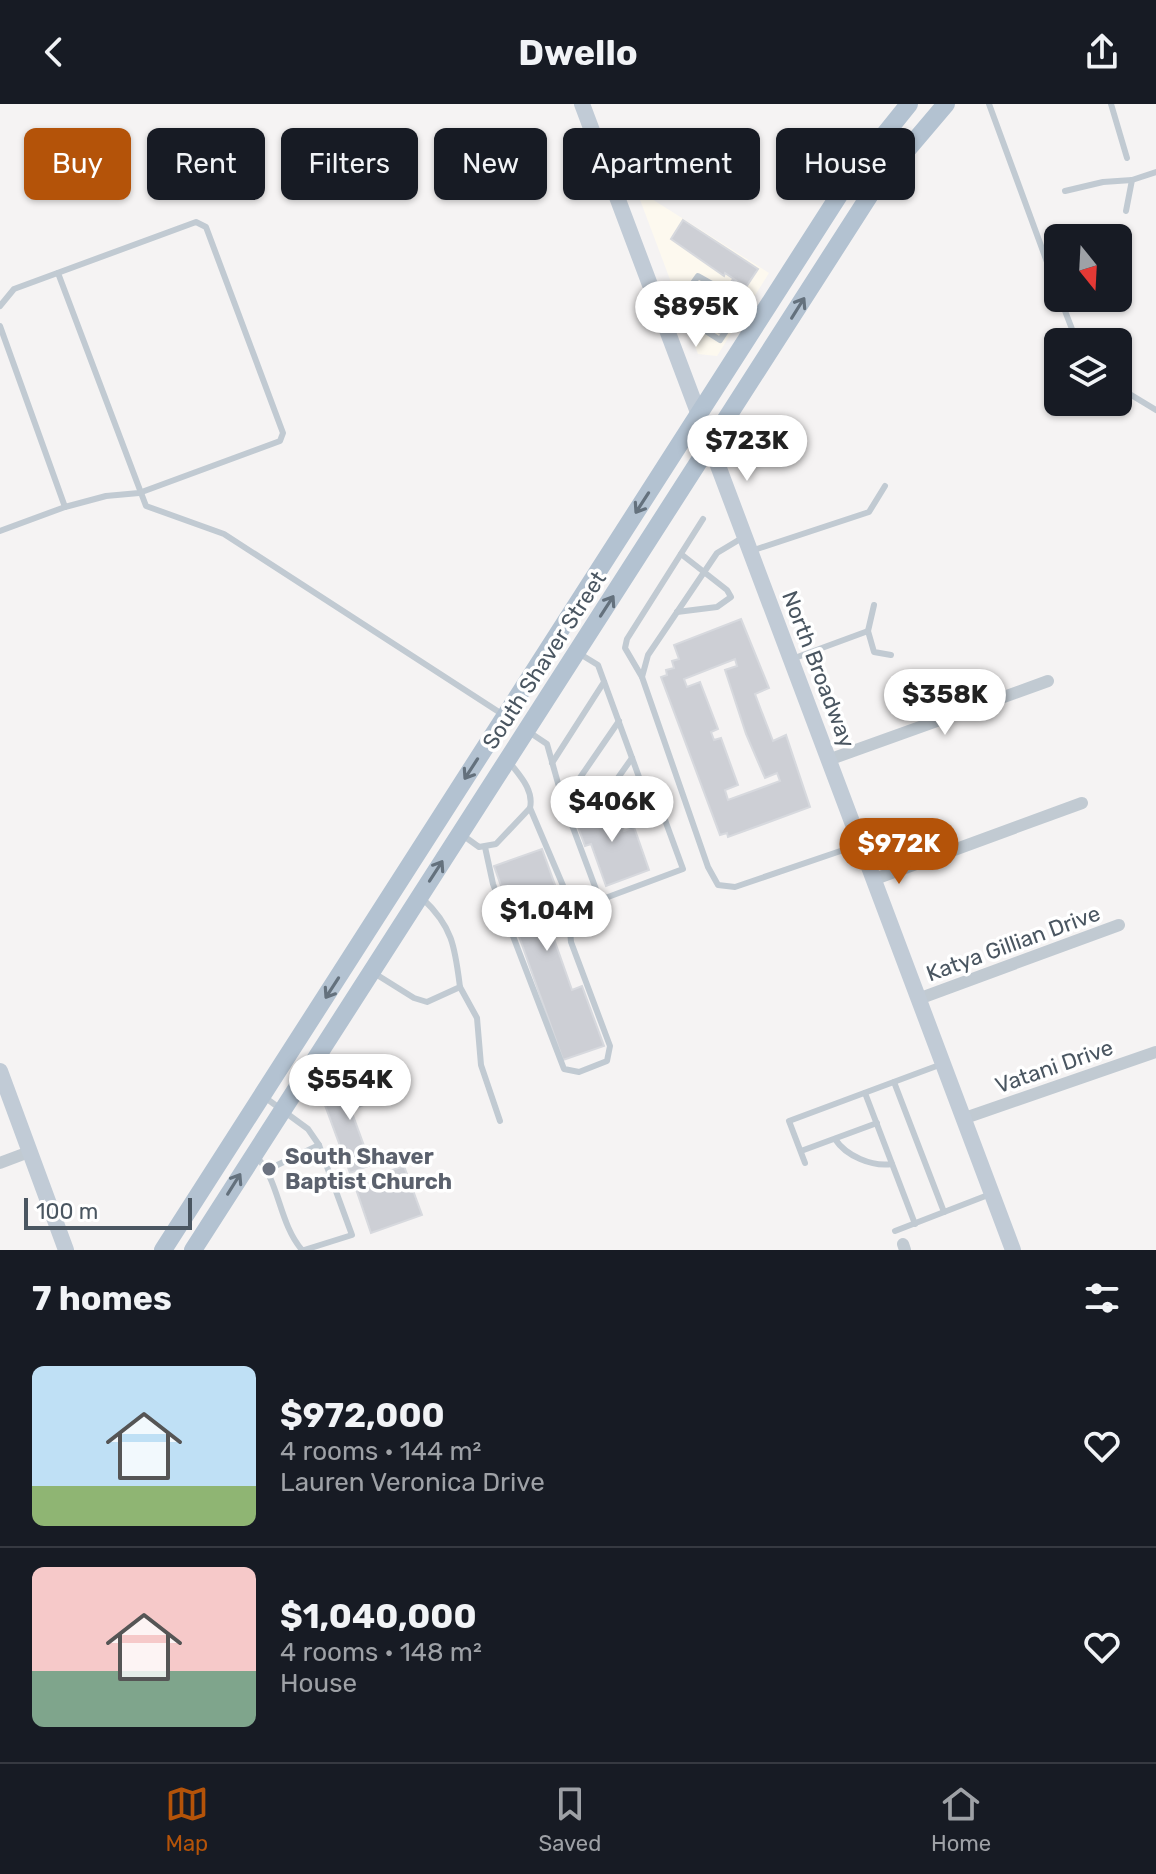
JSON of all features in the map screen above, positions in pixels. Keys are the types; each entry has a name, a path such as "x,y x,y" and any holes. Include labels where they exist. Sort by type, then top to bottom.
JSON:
{"main road":[{"name":"South Shaver Street","path":"163,1250 852,175 909,104"},
{"name":"South Shaver Street","path":"193,1250 873,190 946,104"},
{"path":"813,236 834,251"},
{"path":"505,716 527,730"},
{"path":"439,819 460,833"},
{"path":"352,957 371,971"}],"street":[{"name":"North Broadway","path":"582,104 921,998 1013,1250"},
{"path":"831,759 1048,681"},
{"path":"875,879 1082,803"},
{"name":"Katya Gillian Drive","path":"921,998 1119,925"},
{"name":"Vatani Drive","path":"965,1118 1156,1052"},
{"path":"0,1071 66,1250"},
{"path":"0,1163 29,1152"}],"lane":[{"path":"989,104 1044,254"},
{"path":"1111,104 1127,158"},
{"path":"1065,191 1103,182 1132,180 1156,172"},
{"path":"1126,211 1132,180"},
{"path":"0,306 14,289 196,222 206,227 283,433 280,441 139,493 106,496 65,507 0,531"},
{"path":"58,273 146,506 224,534 505,716"},
{"path":"665,323 698,276 764,313"},
{"path":"679,303 690,321 720,340 745,302"},
{"path":"0,326 65,507"},
{"path":"1132,395 1156,410"},
{"path":"642,677 648,655 717,553 869,512 885,486"},
{"path":"703,519 627,639 625,648 642,677 708,867 718,885 735,887 862,843"},
{"path":"677,612 717,607 730,600 727,590 681,554"},
{"path":"874,605 868,631 874,652 891,655"},
{"path":"792,659 868,631"},
{"path":"577,652 598,665 654,818"},
{"path":"551,764 604,682"},
{"path":"563,801 619,721"},
{"path":"527,730 547,744 563,801 600,900 683,869 665,820 654,818 631,826 615,782"},
{"path":"563,801 615,782 632,758"},
{"path":"460,833 485,847 496,844 530,808 532,800 528,787 507,760"},
{"path":"485,847 493,884 564,1069 579,1072 607,1061 610,1046 571,942 567,895 530,808"},
{"path":"419,896 445,922 452,937 460,987 477,1018 481,1065 500,1121"},
{"path":"371,971 414,998 427,1002 460,987"},
{"path":"805,1163 789,1121 945,1063"},
{"path":"894,1082 944,1212"},
{"path":"865,1093 915,1224"},
{"path":"253,1154 269,1169 289,1235 303,1250 352,1235 319,1145 308,1129 263,1096"},
{"path":"801,1151 877,1123"},
{"path":"835,1139 848,1153 878,1165 892,1164"},
{"path":"269,1169 319,1145"},
{"path":"895,1231 993,1193"}],"shaded area":[{"path":"640,200 653,200 769,273 717,356 698,354"}],"building":[{"path":"683,220 758,269 746,287 725,273 724,276 671,239"},
{"path":"733,279 743,285 726,309 734,314 721,334 688,312 701,292 717,303"},
{"path":"741,619 769,688 755,694 773,741 786,735 810,807 728,837 727,833 720,835 661,677 667,675 666,670 674,668 672,661 679,659 674,645","holes":["735,659 737,666 725,670 746,734 765,778 777,773 780,781 728,800 725,790 738,785 721,738 714,740 711,732 718,729 700,682 687,687 684,679"]},
{"path":"614,802 624,831 634,827 649,870 606,886 591,844 585,846 574,816"},
{"path":"542,849 559,896 541,902 572,990 582,986 604,1046 563,1060 494,866"},
{"path":"370,1079 378,1099 351,1110 371,1165 350,1173 322,1097"},
{"path":"404,1166 422,1215 371,1233 354,1183"}],"place":[{"name":"South Shaver Baptist Church","path":"269,1169"}]}
